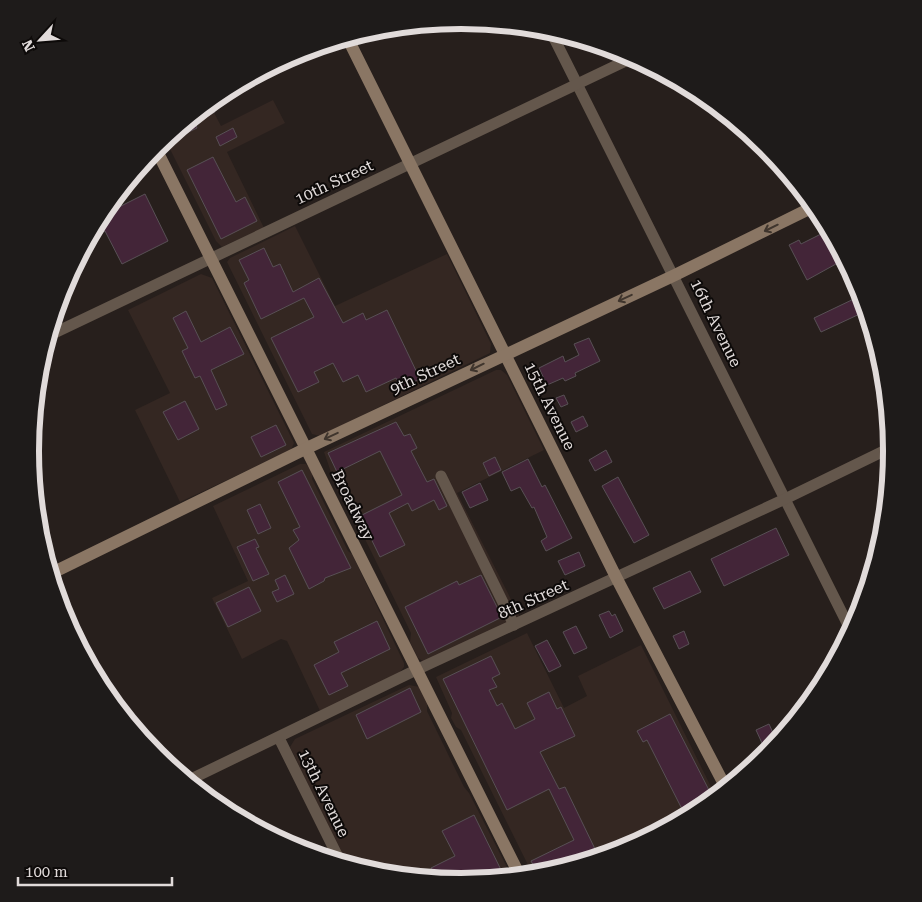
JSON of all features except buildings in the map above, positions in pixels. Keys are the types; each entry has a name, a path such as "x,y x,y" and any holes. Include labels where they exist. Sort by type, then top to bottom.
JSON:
{"street":[{"name":"16th Avenue","path":"555,40 847,623"},
{"name":"15th Avenue","path":"350,44 618,579 723,782"},
{"name":"10th Street","path":"56,332 625,62"},
{"name":"Broadway","path":"159,155 517,870"},
{"name":"9th Street","path":"56,571 307,448 674,275 807,210"},
{"name":"8th Street","path":"194,778 416,670 618,579 883,451"},
{"path":"441,476 514,625"},
{"name":"13th Avenue","path":"279,738 337,854"}],"shaded area":[{"path":"273,100 285,123 227,152 264,228 222,247 216,241 169,146 213,110 221,126"},
{"path":"295,226 335,306 447,254 491,344 490,353 320,436 312,434 227,262 230,258"},
{"path":"201,274 212,278 294,443 291,450 180,502 135,410 170,393 128,310"},
{"path":"496,370 501,370 507,375 544,450 457,493 520,617 424,662 418,658 410,642 411,633 365,539 361,537 336,487 324,452"},
{"path":"300,464 306,464 313,472 312,479 348,551 352,554 404,663 404,667 399,673 321,713 287,641 281,639 242,659 212,598 248,581 213,506"},
{"path":"527,633 564,708 587,696 578,676 641,645 713,790 672,817 623,841 570,859 528,868 461,730 456,727 451,718 452,713 436,677"},
{"path":"409,685 420,687 427,703 427,711 464,787 469,793 509,871 461,873 406,870 343,856 290,747 295,739"}]}
